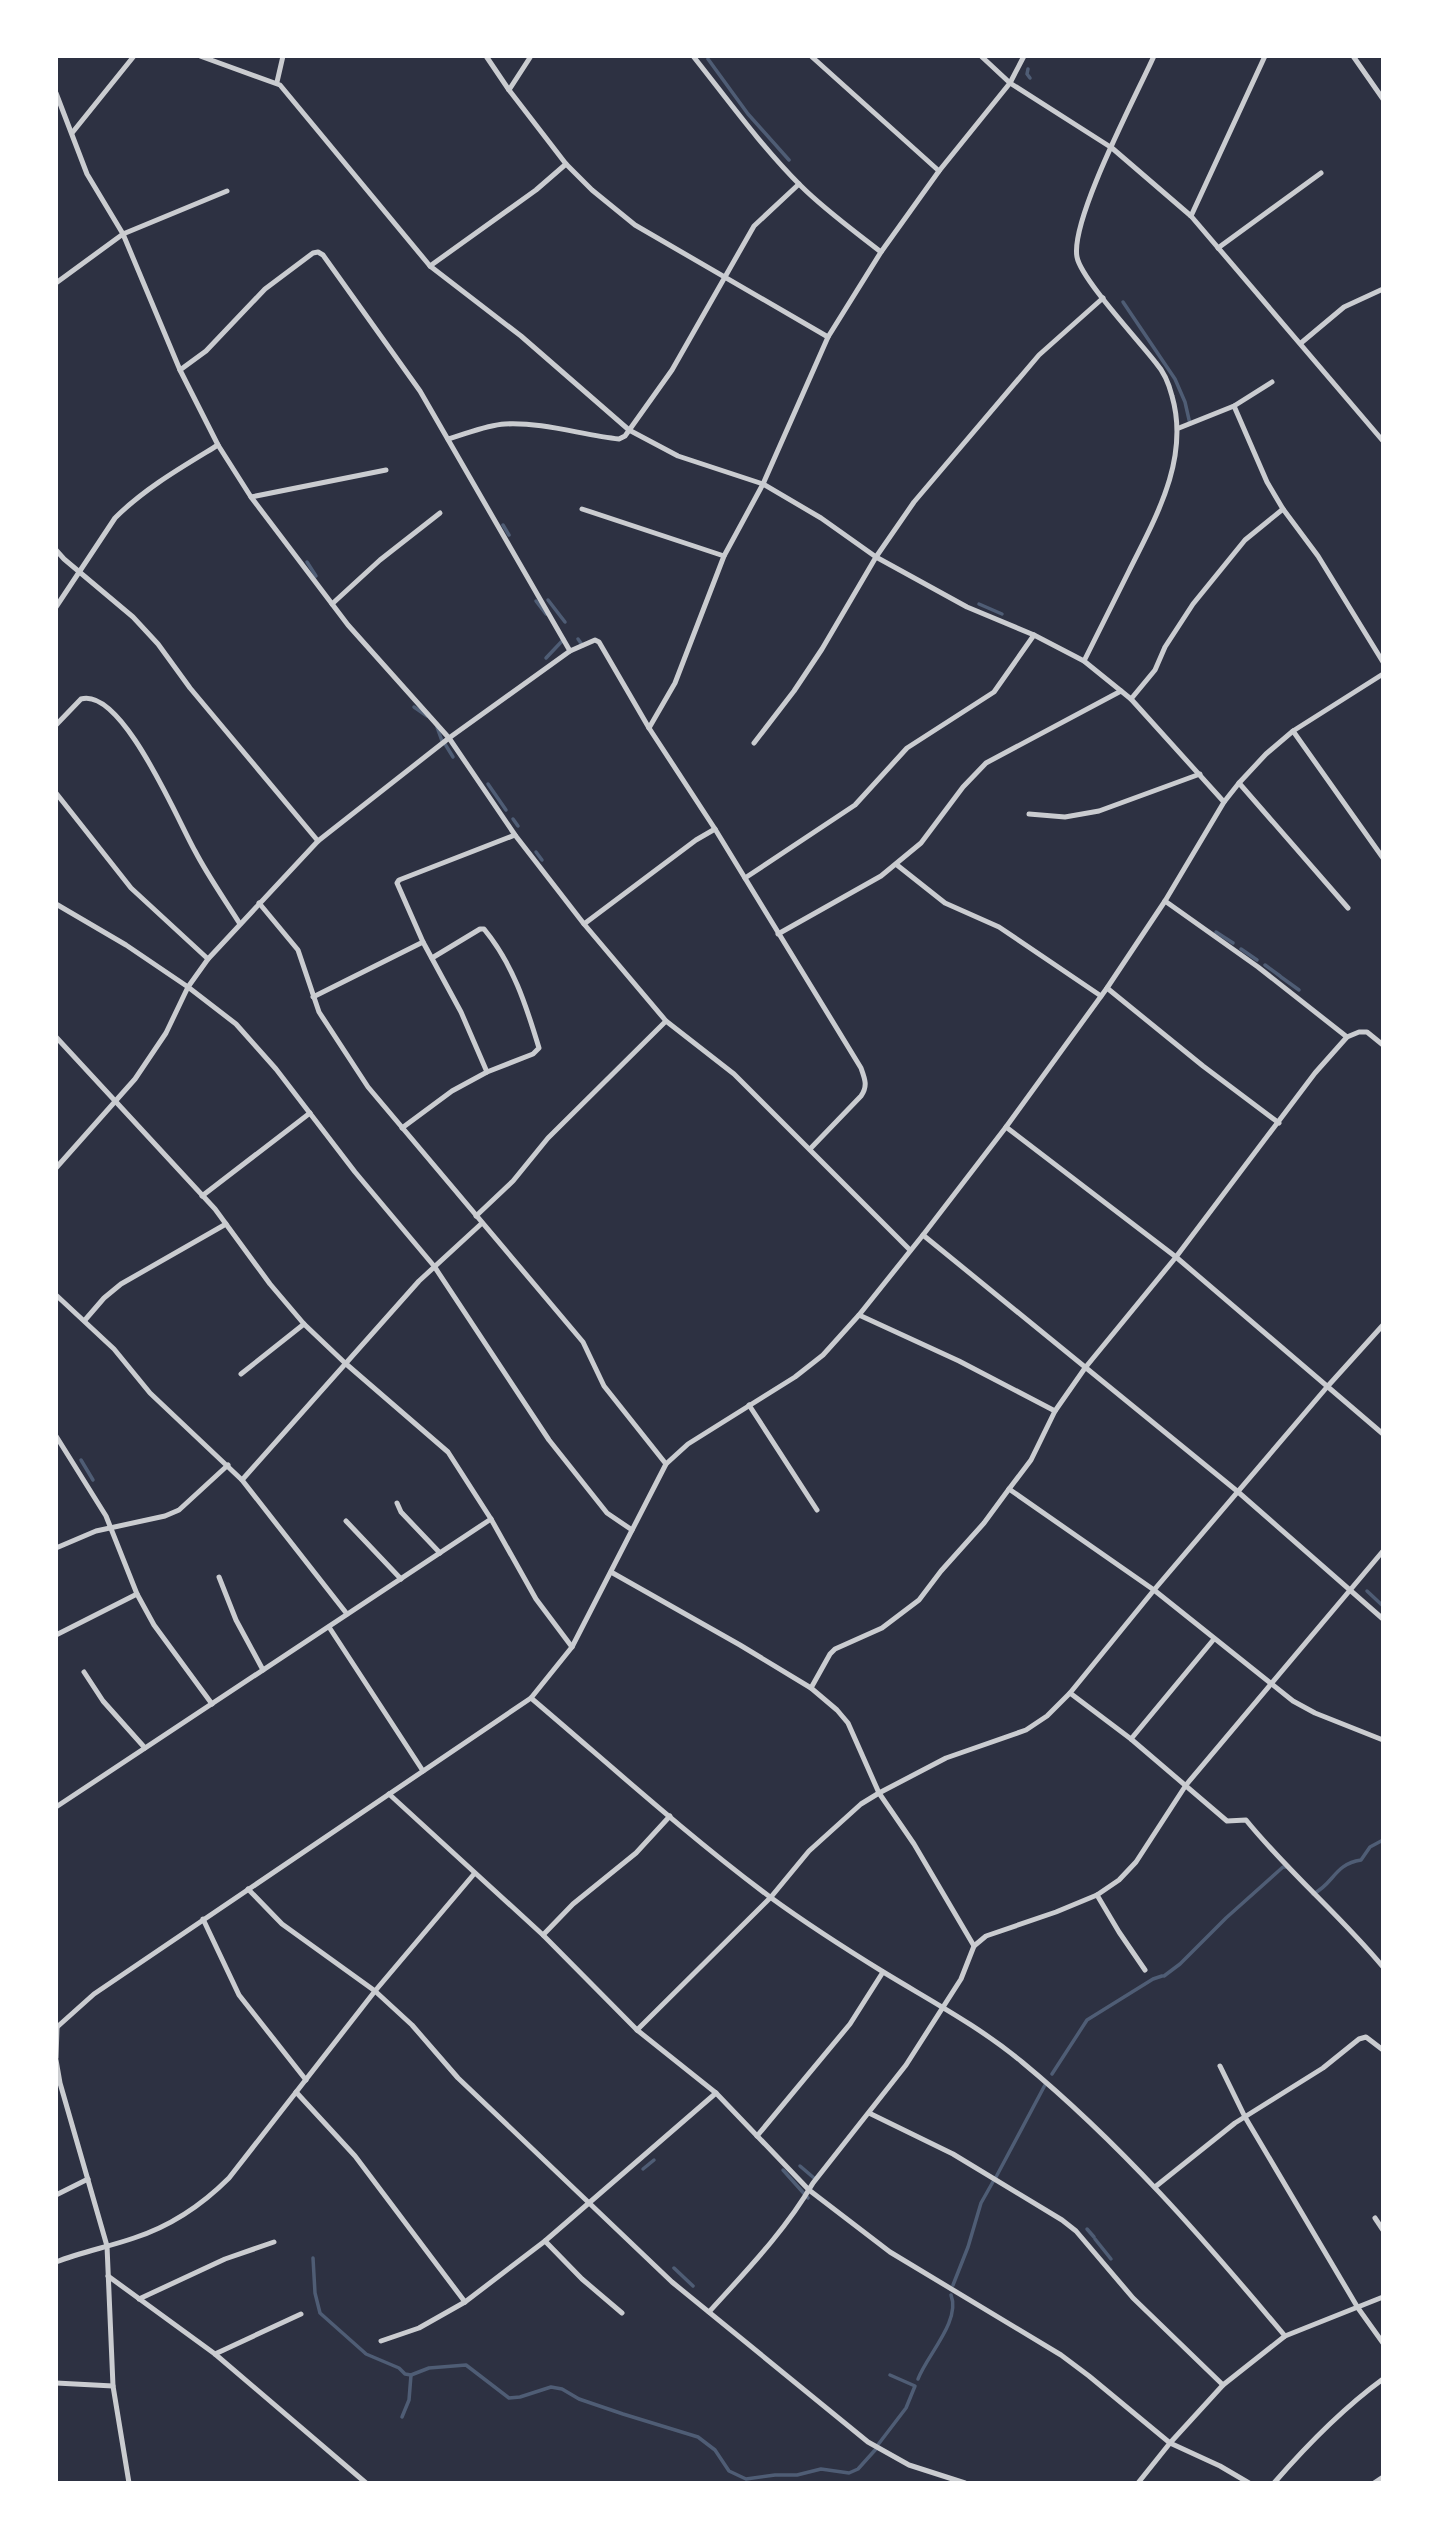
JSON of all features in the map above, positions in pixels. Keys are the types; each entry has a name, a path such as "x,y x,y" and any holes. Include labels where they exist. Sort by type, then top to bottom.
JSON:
{"street":[{"path":"72,133 134,56"},
{"path":"200,56 277,82 430,267 521,336 629,430 678,456 763,484 821,518 876,557 967,607 1034,635 1084,661 1131,699 1224,802"},
{"path":"277,82 283,56"},
{"path":"486,56 566,164 592,190 635,225 828,337"},
{"path":"509,90 531,56"},
{"path":"693,56 799,184 822,206 881,252"},
{"path":"811,56 939,171"},
{"path":"981,56 1010,83 1112,148 1191,216 1383,441"},
{"path":"649,729 675,683 724,556 763,484 828,337 881,252 939,171 1010,83 1024,56"},
{"path":"1084,661 1158,512 1174,467 1179,428 1171,393 1160,367 1083,272 1077,259 1076,241 1088,199 1154,56"},
{"path":"1191,216 1265,56"},
{"path":"1353,56 1383,99"},
{"path":"56,93 94,188 123,234 180,370 218,445 251,497 332,604 449,738 515,835 584,924 666,1021 734,1074 910,1250"},
{"path":"430,267 527,198 566,164"},
{"path":"1218,248 1321,173"},
{"path":"447,439 492,425 508,424 561,429 619,439 629,430 672,370 754,226 799,184"},
{"path":"56,283 123,234 227,191"},
{"path":"180,370 206,351 265,289 313,253 323,255 419,391 570,651"},
{"path":"1301,343 1344,307 1383,289"},
{"path":"754,743 822,649 876,557 914,502 1039,355 1103,298"},
{"path":"1179,428 1234,406 1272,382"},
{"path":"1234,406 1267,482 1283,509 1318,556 1383,662"},
{"path":"56,607 116,518 126,508 166,477 218,445"},
{"path":"251,497 386,470"},
{"path":"582,509 724,556"},
{"path":"1131,699 1155,670 1165,647 1193,604 1245,541 1283,509"},
{"path":"332,604 389,551 440,513"},
{"path":"56,550 132,617 158,644 190,688 318,841"},
{"path":"745,878 855,805 907,748 994,692 1034,635"},
{"path":"56,1168 117,1101 166,1033 188,987 208,958 318,841 449,738 570,651 595,639 649,729 745,878 866,1082 866,1089 861,1096 810,1149"},
{"path":"129,2483 113,2386 107,2246 60,2082 56,2059 57,2028 94,1994 530,1698 572,1647 666,1464 688,1444 795,1377 823,1355 923,1235 1006,1127 1107,988 1165,901 1224,802 1239,783 1266,754 1293,731 1383,674"},
{"path":"778,934 897,865 921,843 963,787 986,764 1121,691"},
{"path":"56,726 80,699 89,696 111,709 149,760 197,854 240,924"},
{"path":"1293,731 1383,858"},
{"path":"1029,814 1065,817 1099,811 1200,774"},
{"path":"1239,783 1348,908"},
{"path":"56,793 131,888 208,958"},
{"path":"584,924 696,840 715,829"},
{"path":"487,1072 461,1012 397,887 399,880 515,835"},
{"path":"897,865 945,903 999,927 1101,996"},
{"path":"1165,901 1258,967 1347,1037"},
{"path":"259,903 298,950 319,1012 368,1087 583,1342 604,1386 666,1464"},
{"path":"56,904 126,945 236,1024 276,1069 355,1172 434,1266 549,1440 607,1513 632,1530"},
{"path":"402,1128 452,1091 487,1072 533,1054 540,1048 521,989 484,929 432,958"},
{"path":"313,997 423,942"},
{"path":"1107,988 1203,1066 1279,1122"},
{"path":"476,1216 513,1181 548,1138 666,1021"},
{"path":"811,1688 835,1649 882,1628 926,1593 1031,1460 1055,1411 1085,1368 1176,1257 1315,1073 1347,1037 1367,1032 1383,1045"},
{"path":"56,1037 202,1196 304,1324 448,1452 491,1519 536,1599 572,1647"},
{"path":"202,1196 310,1113"},
{"path":"1006,1127 1176,1257 1383,1434"},
{"path":"85,1321 104,1298 121,1284 226,1224"},
{"path":"242,1480 434,1266 481,1224"},
{"path":"923,1235 1237,1492 1383,1619"},
{"path":"56,1295 114,1349 150,1393 242,1480 347,1615"},
{"path":"859,1314 959,1361 1055,1411"},
{"path":"242,1374 304,1324"},
{"path":"637,2030 771,1897 809,1851 862,1804 946,1758 1026,1730 1046,1716 1070,1693 1237,1492 1383,1325"},
{"path":"1377,1333 1383,1338"},
{"path":"749,1405 817,1510"},
{"path":"56,1436 111,1526 137,1594 154,1625 212,1704"},
{"path":"56,1548 111,1526 165,1516 179,1510 228,1465"},
{"path":"1009,1489 1154,1590 1293,1701 1315,1713 1383,1740"},
{"path":"397,1503 401,1512 440,1553"},
{"path":"56,1807 491,1519"},
{"path":"346,1521 401,1579"},
{"path":"709,2312 779,2234 802,2204 809,2190 906,2065 961,1979 974,1946 986,1936 1097,1895 1119,1880 1136,1862 1186,1785 1383,1552"},
{"path":"611,1572 811,1688 849,1723 870,1777 939,1885 974,1946"},
{"path":"219,1577 236,1619 263,1670"},
{"path":"56,1635 137,1594"},
{"path":"328,1627 423,1771"},
{"path":"1131,1739 1214,1639"},
{"path":"84,1672 103,1701 145,1748"},
{"path":"1070,1693 1131,1739 1227,1821 1246,1820 1270,1850 1351,1929 1383,1967"},
{"path":"530,1698 771,1897 1018,2059 1071,2103 1155,2187 1285,2336"},
{"path":"388,1794 543,1935 637,2030 716,2093 809,2190 890,2252 1061,2355 1170,2443 1249,2483"},
{"path":"543,1935 573,1904 636,1853 670,1816"},
{"path":"56,2263 137,2237 179,2218 208,2198 229,2178 375,1991 474,1874"},
{"path":"248,1889 282,1924 375,1991 412,2025 478,2097 672,2282 876,2447 909,2465 965,2483"},
{"path":"1097,1895 1145,1970"},
{"path":"203,1919 239,1995 306,2080"},
{"path":"757,2136 843,2034 883,1972"},
{"path":"1155,2187 1245,2117 1323,2068 1359,2039 1366,2037 1383,2050"},
{"path":"1220,2066 1245,2117 1358,2308 1383,2343"},
{"path":"296,2092 362,2165 465,2302"},
{"path":"381,2341 419,2328 465,2302 545,2241 716,2093"},
{"path":"869,2113 988,2174 1062,2220 1082,2238 1140,2306 1223,2385"},
{"path":"56,2195 88,2179"},
{"path":"1375,2218 1383,2230"},
{"path":"545,2241 622,2313"},
{"path":"139,2299 225,2259 274,2242"},
{"path":"108,2276 215,2354 366,2483"},
{"path":"1138,2483 1223,2385 1285,2336 1383,2297"},
{"path":"215,2354 301,2314"},
{"path":"1274,2483 1304,2449 1383,2379"},
{"path":"56,2383 113,2386"},
{"path":"1374,2483 1383,2477"}],"waterway":[{"path":"708,59 748,114 789,160"},
{"path":"1028,69 1030,78"},
{"path":"1123,302 1175,379 1185,402 1190,424"},
{"path":"503,525 509,535"},
{"path":"307,562 316,576"},
{"path":"548,600 565,622"},
{"path":"536,601 546,614"},
{"path":"979,604 1002,614"},
{"path":"546,658 564,639"},
{"path":"578,639 583,646"},
{"path":"414,707 427,716"},
{"path":"437,727 442,741"},
{"path":"445,744 453,757"},
{"path":"488,784 506,810"},
{"path":"513,819 518,826"},
{"path":"536,852 542,860"},
{"path":"1216,932 1233,943"},
{"path":"1241,949 1257,960"},
{"path":"1265,965 1280,976"},
{"path":"1281,977 1299,990"},
{"path":"81,1460 93,1480"},
{"path":"1367,1591 1383,1606"},
{"path":"1313,1894 1326,1885 1339,1870 1361,1860 1370,1847 1383,1840"},
{"path":"1164,1976 1286,1867"},
{"path":"1052,2074 1087,2020 1162,1976"},
{"path":"996,2177 1045,2085"},
{"path":"643,2169 654,2160"},
{"path":"800,2166 814,2178"},
{"path":"783,2170 808,2198"},
{"path":"953,2285 981,2203 994,2180"},
{"path":"1087,2229 1094,2237"},
{"path":"1095,2239 1111,2259"},
{"path":"313,2258 315,2293 320,2313 365,2353"},
{"path":"674,2268 693,2286"},
{"path":"918,2379 947,2327 953,2305 951,2295"},
{"path":"366,2354 411,2375"},
{"path":"411,2375 429,2368 466,2365 509,2398 551,2387 562,2389 579,2399 698,2437 715,2450 729,2471 746,2479 797,2475 821,2469 849,2473 858,2469 876,2449"},
{"path":"402,2417 409,2400 411,2375"},
{"path":"877,2446 906,2408 915,2386 890,2375"}]}
